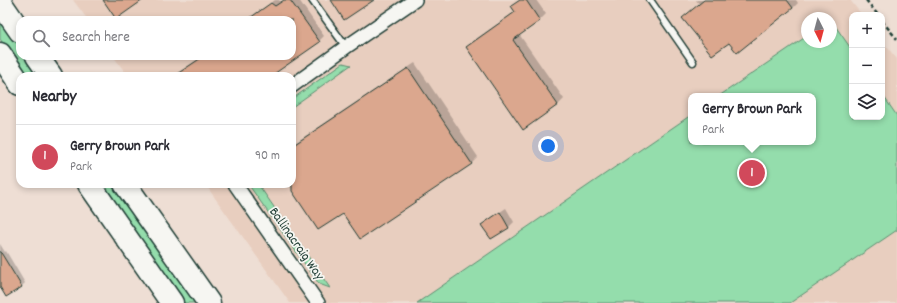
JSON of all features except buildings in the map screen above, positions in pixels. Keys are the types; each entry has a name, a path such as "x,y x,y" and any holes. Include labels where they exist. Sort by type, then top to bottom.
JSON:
{"highway":[{"path":"0,2 16,25"},
{"path":"0,54 16,78"},
{"path":"40,60 48,72"},
{"path":"91,188 172,303"},
{"path":"128,188 209,303"}],"street":[{"path":"296,83 415,0"},
{"name":"Ballinacraig Way","path":"238,188 318,303"}],"lane":[{"path":"312,0 346,47"},
{"path":"650,0 693,62"}],"path":[{"path":"866,0 876,12"},
{"path":"885,24 897,39"}],"shaded area":[{"path":"73,0 850,0 860,12 849,12 849,120 885,120 885,45 897,59 897,303 290,303 208,188 296,188 296,72 125,72 116,60 296,60 296,16 85,16"}],"green space":[{"path":"0,17 16,40 16,60 30,60 38,72 22,72 0,39"},
{"path":"837,29 849,46 849,120 885,120 885,98 897,116 897,230 790,303 417,303 688,117 688,145 816,145 816,93 723,93 801,40 801,48 837,48"},
{"path":"343,63 351,65 296,104 296,96"},
{"path":"104,188 119,188 200,303 184,303"},
{"path":"251,188 261,188 330,288 319,284"}],"place":[{"name":"Gerry Brown Park","path":"752,173"}]}
